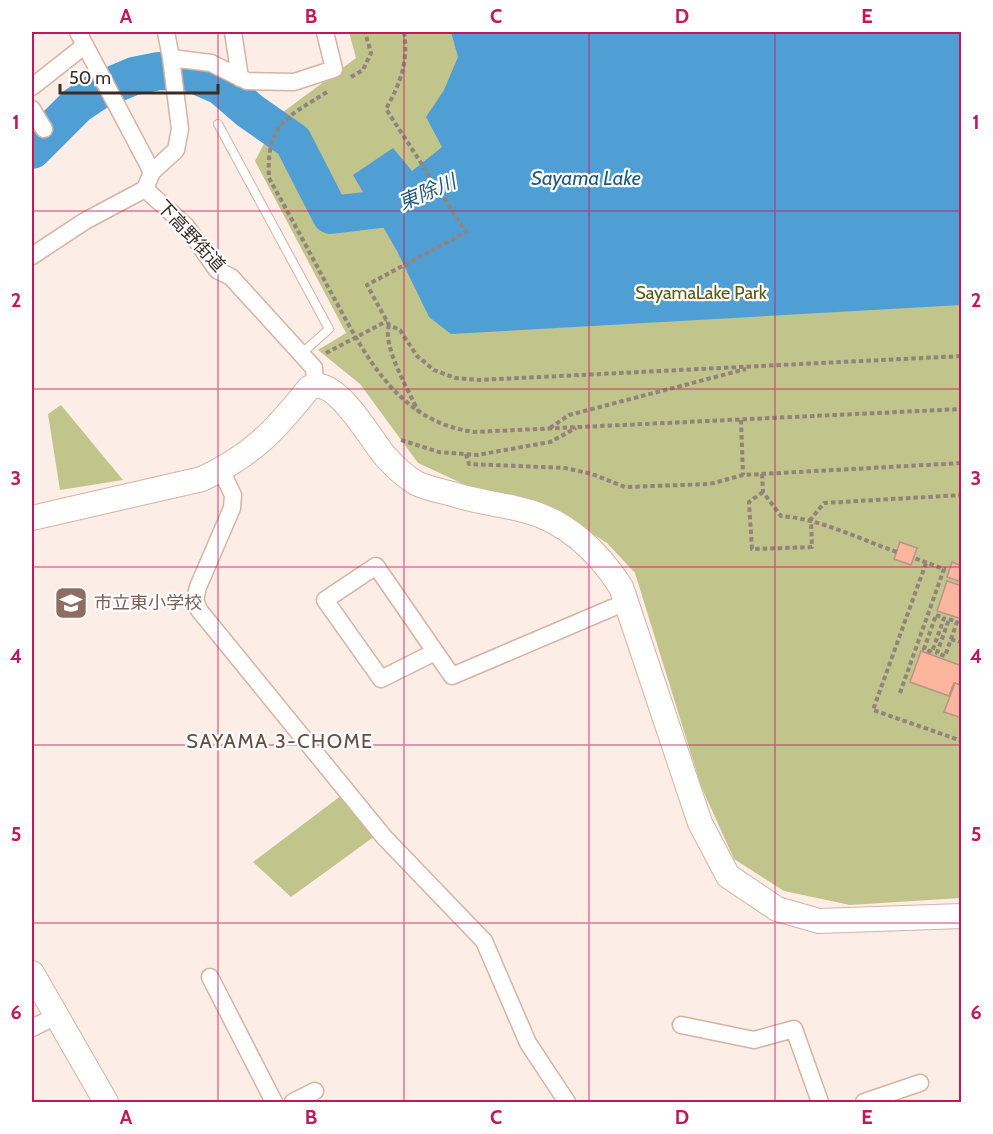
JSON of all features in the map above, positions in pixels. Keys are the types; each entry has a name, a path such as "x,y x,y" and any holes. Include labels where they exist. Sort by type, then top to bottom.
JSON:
{"street":[{"path":"145,189 152,172 176,150 180,129 166,32"},
{"path":"233,32 240,78"},
{"path":"172,68 211,63 247,81 294,82 334,69 326,32"},
{"path":"32,87 81,39 152,172"},
{"path":"32,109 44,129"},
{"name":"下高野街道","path":"32,256 85,221 145,189 186,226 217,270 231,277 302,354 314,368 315,385"},
{"path":"32,518 181,486 221,470 262,443 315,385 324,385 336,393 386,457 416,483 470,499 525,510 557,524 582,541 604,561 621,587 700,823 729,876 777,909 819,921 962,916"},
{"path":"221,470 234,495 232,508 198,587 195,600 199,610 384,837 484,941 528,1042 567,1102"},
{"path":"435,652 381,679 325,600 376,566 452,676 626,602"},
{"path":"32,973 106,1102"},
{"path":"210,977 274,1102"},
{"path":"32,1028 56,1016"},
{"path":"681,1025 754,1040 794,1029 820,1102"},
{"path":"864,1102 920,1083"},
{"path":"293,1102 315,1091"}],"lane":[{"path":"218,124 329,329 302,354"}],"path":[{"path":"404,32 407,47 401,82 386,109 466,232 367,285 387,321 389,326 387,333 394,358 419,411"},
{"path":"282,121 268,151 269,178 356,337 390,387 419,411 452,429 474,432 962,409"},
{"path":"327,361 322,355 387,321"},
{"path":"389,326 400,330 417,356 434,370 455,378 479,380 962,356"},
{"path":"549,428 569,416 755,367"},
{"path":"741,420 743,475"},
{"path":"392,437 439,452 466,454 550,442 577,427"},
{"path":"466,454 469,464 565,468 592,474 625,488 710,483 743,475 962,464"},
{"path":"762,474 763,492 781,516 811,519 824,526 897,552"},
{"path":"763,492 749,502 752,549 812,548 811,519 824,503 962,495"},
{"path":"900,693 946,570 914,558"},
{"path":"926,563 873,710 962,741"},
{"path":"940,636 932,652 924,649 936,615 944,618 940,636 937,653 945,656 957,622 949,619 940,636"},
{"path":"923,630 930,632"},
{"path":"951,639 959,642"}],"green space":[{"name":"SayamaLake Park","path":"349,32 961,32 961,898 850,905 784,891 734,859 701,786 635,573 607,543 544,503 470,487 418,463 360,384 318,350 346,333 255,161 279,115 356,58"},
{"path":"61,405 123,480 60,490 48,414"},
{"path":"342,795 375,836 291,897 253,862"}],"water":[{"name":"Sayama Lake","path":"451,32 961,32 961,305 451,334 429,317 397,251 353,175 393,148 412,171 442,147 426,117 444,90 458,57"}],"building":[{"path":"900,542 917,548 911,565 894,559"},
{"path":"952,562 962,566 962,582 947,577"},
{"path":"947,581 962,586 962,619 937,611"},
{"path":"921,651 962,666 962,685 954,683 949,696 910,682"},
{"path":"955,683 962,686 962,718 944,712"}],"waterway":[{"name":"東除川","path":"32,150 77,105 98,91 134,76 159,71 189,72 221,86 250,111 293,141 331,215 397,207 424,195"}],"place":[{"name":"市立東小学校","path":"71,603"}],"district":[{"name":"SAYAMA 3-CHOME","path":"280,741"}]}
